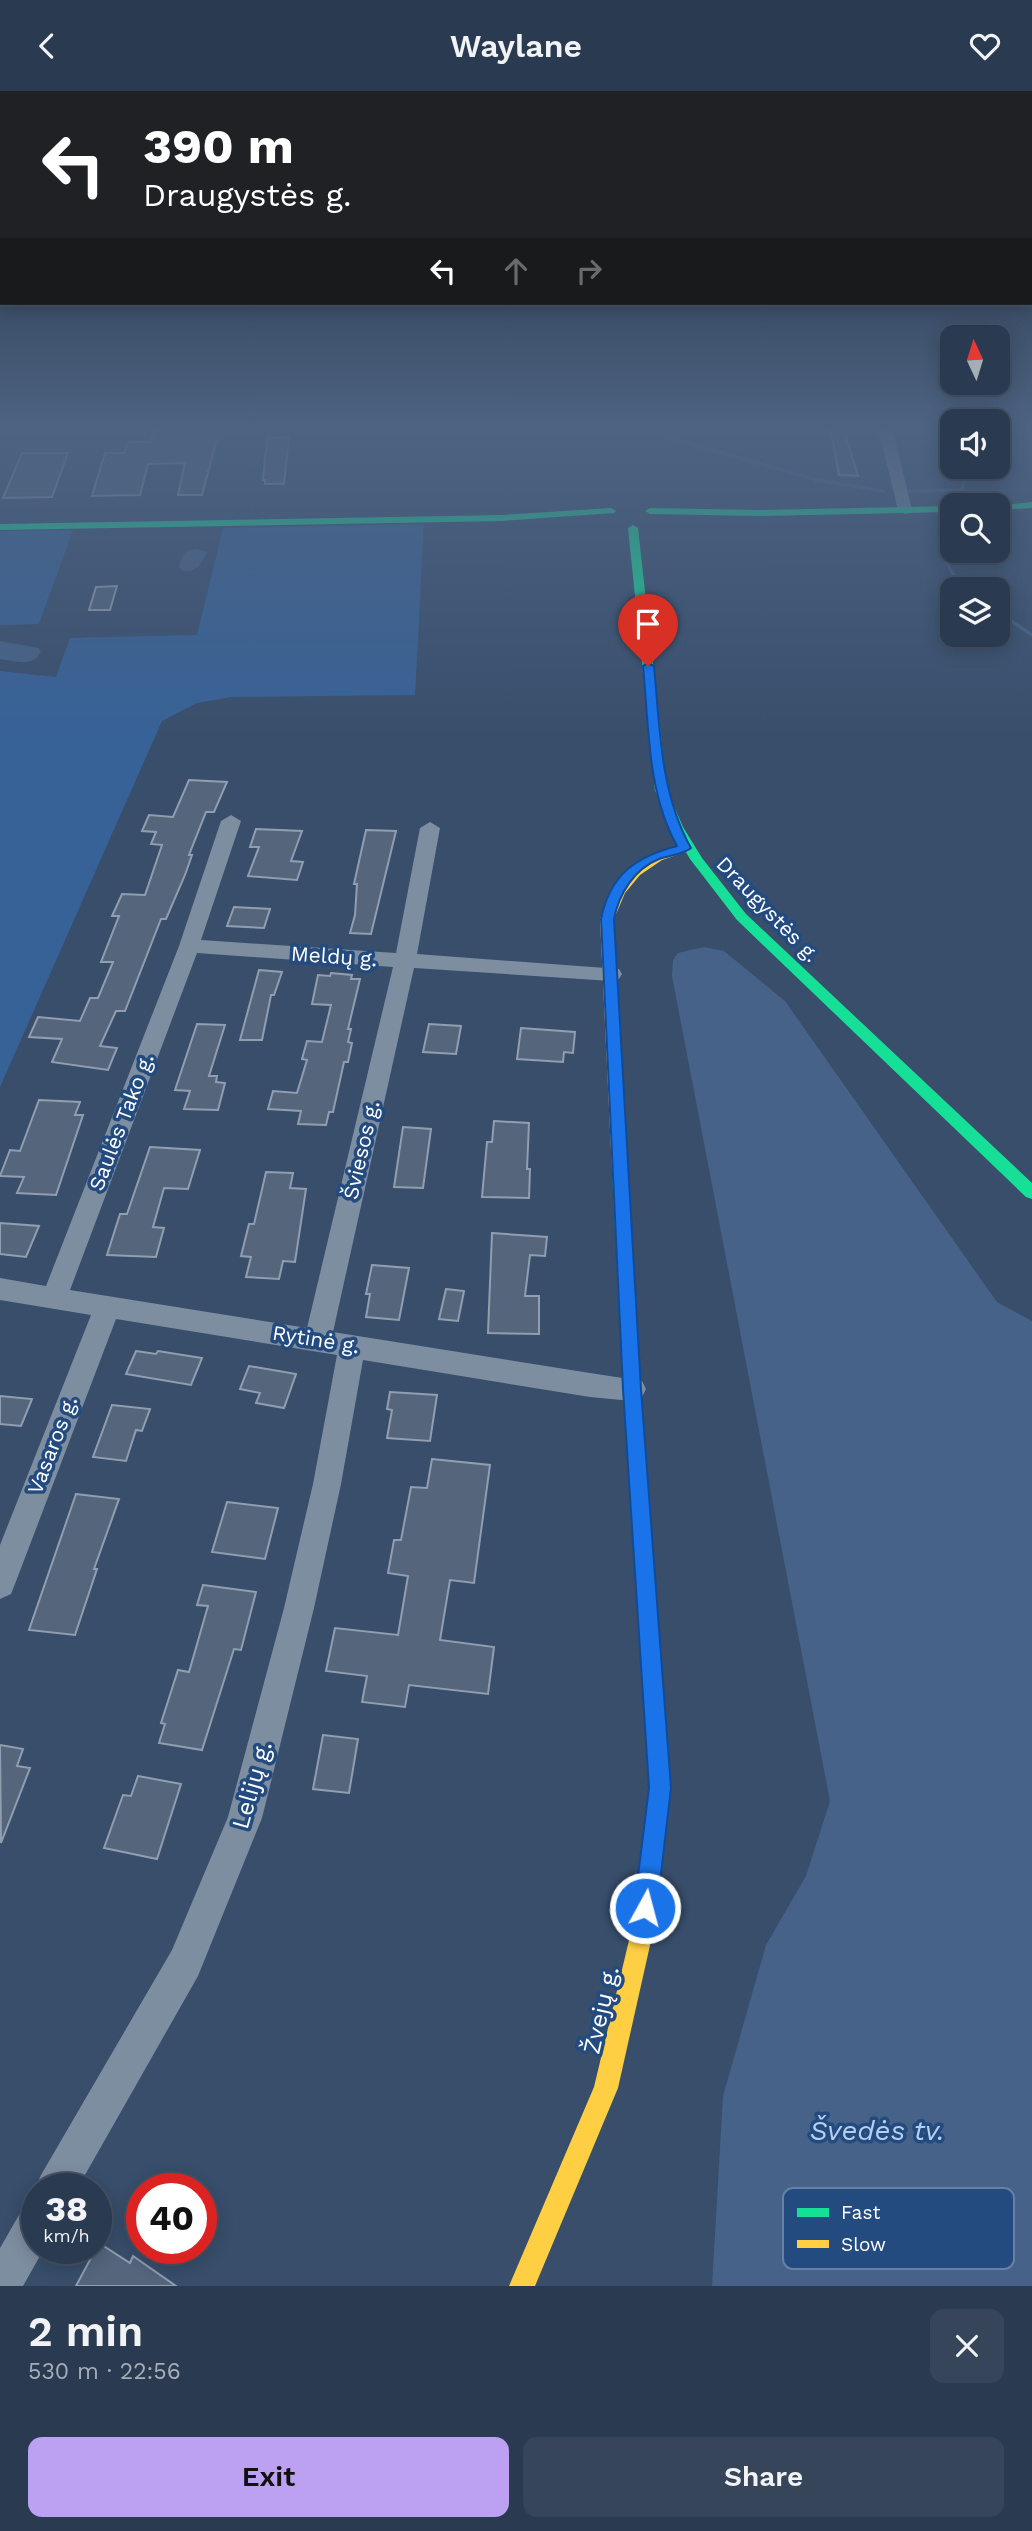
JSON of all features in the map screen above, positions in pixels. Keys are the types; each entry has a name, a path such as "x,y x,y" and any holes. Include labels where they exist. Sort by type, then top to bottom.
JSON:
{"main road":[{"name":"Draugystės g.","path":"634,533 661,790 675,830 685,848 706,878 762,937 1032,1193"},
{"name":"Žvejų g.","path":"522,2286 606,2088 642,1932 660,1788 632,1389 607,919 618,887 653,856 685,848"}],"street":[{"path":"189,946 231,821"},
{"name":"Šviesos g.","path":"318,1339 405,960 430,828"},
{"name":"Meldų g.","path":"189,946 611,974"},
{"name":"Saulės Tako g.","path":"54,1298 189,946"},
{"name":"Rytinė g.","path":"0,1289 590,1385 632,1389"},
{"name":"Vasaros g.","path":"0,1584 107,1307"},
{"name":"Lelijų g.","path":"64,2173 186,1963 245,1818 299,1608 327,1484 352,1345"},
{"path":"1,2286 21,2250"}],"shaded area":[{"path":"0,533 72,533 39,624 0,625"},
{"path":"222,533 424,533 415,695 232,697 197,703 162,721 0,1087 0,671 56,677 70,638 197,635"}],"water":[{"path":"197,549 207,552 201,564 196,569 183,571 179,567 183,556 186,552"},
{"path":"0,641 38,648 41,651 29,662 0,659"},
{"name":"Švedės tv.","path":"704,947 724,951 785,1001 997,1302 1032,1321 1032,2286 712,2286 723,2096 766,1945 806,1876 830,1801 672,976 673,960 678,953"}],"building":[{"path":"117,586 110,610 89,610 96,587"},
{"path":"189,780 227,782 214,812 206,812 189,855 192,855 185,875 166,919 161,919 125,1011 116,1011 100,1046 117,1048 108,1070 52,1062 62,1039 29,1037 38,1017 80,1021 90,998 98,998 113,962 101,962 119,916 112,916 122,894 145,895 162,845 151,844 156,832 142,831 149,815 173,817"},
{"path":"256,829 302,831 291,861 303,862 297,880 248,876 259,847 250,847"},
{"path":"366,830 396,831 371,934 350,933 355,915 357,884 354,884"},
{"path":"234,907 270,909 264,928 227,926"},
{"path":"259,970 282,972 274,995 271,995 262,1040 240,1040"},
{"path":"331,973 352,975 351,979 360,979 348,1029 351,1029 348,1042 352,1043 348,1062 344,1062 333,1112 329,1112 326,1125 298,1124 301,1111 268,1109 273,1091 297,1093 307,1060 302,1059 307,1041 322,1042 331,1005 312,1004 318,975 330,976"},
{"path":"197,1024 225,1025 209,1076 217,1076 216,1082 225,1083 218,1110 184,1109 190,1091 175,1090"},
{"path":"429,1024 461,1026 456,1054 423,1052"},
{"path":"521,1028 575,1032 573,1053 564,1052 563,1062 517,1059"},
{"path":"39,1100 80,1102 75,1115 83,1115 56,1195 17,1193 24,1177 0,1176 10,1150 20,1151"},
{"path":"494,1121 529,1123 529,1198 482,1197 487,1142 492,1142"},
{"path":"403,1127 431,1129 423,1188 394,1187"},
{"path":"150,1147 200,1150 188,1189 164,1188 153,1227 164,1228 156,1257 107,1255 120,1214 127,1214"},
{"path":"266,1172 293,1173 290,1188 306,1189 295,1262 283,1261 279,1279 246,1277 251,1257 241,1256 249,1224 254,1224"},
{"path":"0,1223 39,1226 26,1257 0,1254"},
{"path":"492,1233 547,1237 545,1256 530,1255 525,1296 539,1296 539,1334 488,1333"},
{"path":"372,1265 409,1268 399,1320 366,1317 370,1294 366,1294"},
{"path":"446,1289 464,1291 458,1321 439,1319"},
{"path":"136,1351 156,1354 158,1351 202,1358 191,1385 126,1374"},
{"path":"249,1366 296,1374 284,1408 256,1403 260,1393 240,1389"},
{"path":"390,1392 437,1395 430,1441 387,1438 392,1410 387,1409"},
{"path":"0,1396 32,1399 21,1426 0,1424"},
{"path":"112,1405 150,1409 142,1431 136,1430 126,1461 93,1457"},
{"path":"432,1459 490,1465 474,1583 450,1580 440,1640 494,1647 488,1694 409,1685 405,1707 362,1702 367,1676 326,1671 335,1628 398,1635 408,1576 388,1573 394,1540 401,1540 411,1487 427,1488"},
{"path":"76,1494 119,1499 94,1569 97,1569 75,1635 29,1630"},
{"path":"227,1502 278,1508 265,1559 212,1552"},
{"path":"203,1585 256,1592 241,1650 234,1649 202,1750 159,1743 165,1724 161,1723 178,1670 189,1672 208,1606 197,1605"},
{"path":"323,1735 358,1739 349,1793 313,1789"},
{"path":"0,1745 23,1749 17,1766 30,1768 1,1843"},
{"path":"138,1776 181,1784 157,1859 104,1848 123,1795 131,1796"},
{"path":"112,2251 126,2260 126,2264 144,2264 176,2286 76,2286 88,2264 112,2264"}],"waterway":[{"path":"947,563 955,577"},
{"path":"1010,620 1032,635"}],"traffic: fast":[{"path":"634,533 661,790 677,827 696,859 741,917 767,943 1032,1193"},
{"path":"619,1151 632,1389 660,1788 645,1908"}],"traffic: slow":[{"path":"619,1151 607,919 618,892 635,872 657,858 685,848"},
{"path":"522,2286 606,2088 642,1932 645,1908"}],"route":[{"path":"645,1908 660,1788 632,1389 607,919 618,887 638,867 653,856 685,848 675,830 661,790 648,666"}]}
